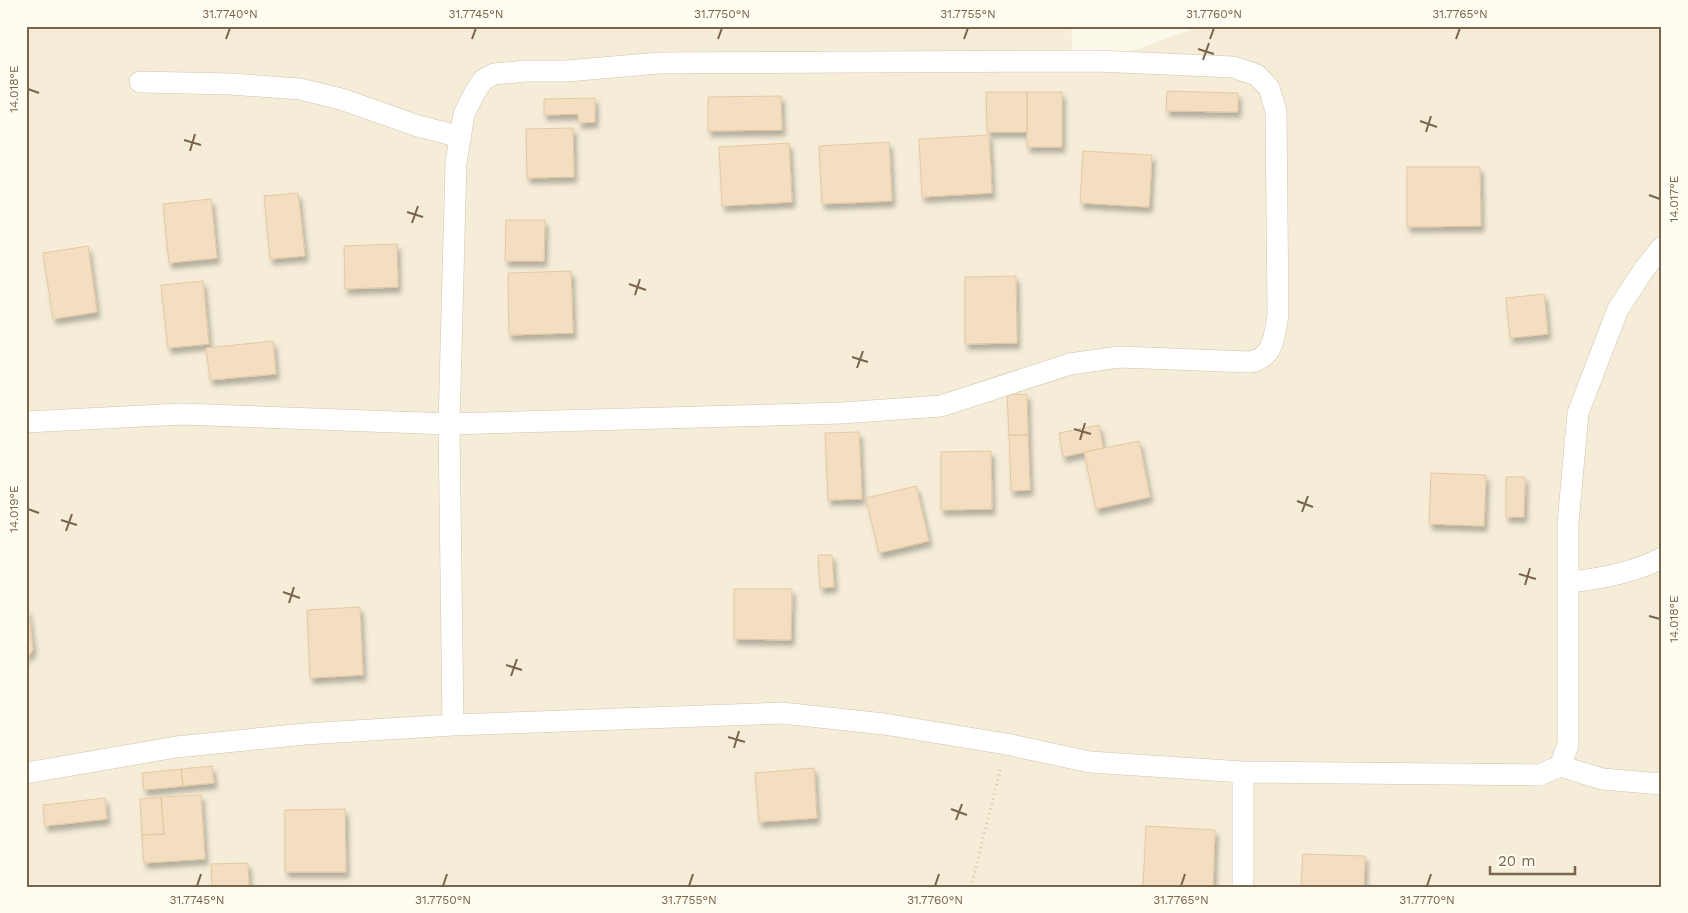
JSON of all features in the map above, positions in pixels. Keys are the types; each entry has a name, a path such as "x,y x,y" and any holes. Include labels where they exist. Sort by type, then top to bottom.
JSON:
{"street":[{"path":"26,422 182,414 450,424 842,413 941,406 1070,364 1119,357 1196,361 1250,362 1259,360 1265,356 1272,345 1278,315 1276,111 1270,88 1257,75 1232,67 1097,61 668,63 567,71 526,71 494,74 483,80 464,114 456,172 450,424 452,725"},
{"path":"140,82 230,84 300,90 340,99 418,126 460,137"},
{"path":"1560,766 1568,745 1568,523 1578,413 1618,308 1645,268 1662,247"},
{"path":"1568,582 1598,579 1649,564 1662,558"},
{"path":"26,773 176,747 305,734 452,725 782,713 884,724 1006,744 1090,762 1244,772 1539,775 1560,766 1602,779 1662,784"},
{"path":"1242,887 1244,772"}],"path":[{"path":"971,887 1006,744"}],"shaded area":[{"path":"26,26 1071,26 1074,72 1201,26 1662,26 1662,887 26,887"}],"building":[{"path":"1167,91 1238,93 1238,112 1166,111"},
{"path":"986,92 1027,92 1027,132 987,132"},
{"path":"1027,92 1062,92 1062,147 1027,147"},
{"path":"781,96 782,130 708,131 708,97"},
{"path":"595,98 595,122 579,123 578,114 544,115 544,99"},
{"path":"573,128 574,177 527,178 526,129"},
{"path":"989,135 992,193 922,197 919,139"},
{"path":"889,142 892,201 822,204 819,146"},
{"path":"789,143 792,202 722,206 719,147"},
{"path":"1083,151 1152,155 1149,207 1080,203"},
{"path":"1407,167 1480,167 1481,226 1407,227"},
{"path":"298,193 305,256 270,259 264,196"},
{"path":"211,199 217,258 169,263 163,204"},
{"path":"506,220 545,220 544,261 505,261"},
{"path":"397,244 398,287 345,289 344,246"},
{"path":"88,246 97,312 53,319 43,253"},
{"path":"571,271 573,333 509,335 508,273"},
{"path":"1016,276 1017,343 965,344 965,277"},
{"path":"203,281 209,344 168,348 161,285"},
{"path":"1544,294 1548,334 1510,338 1506,298"},
{"path":"273,341 276,374 210,380 206,348"},
{"path":"1027,394 1028,435 1009,435 1007,395"},
{"path":"1099,425 1103,448 1063,457 1059,433"},
{"path":"859,432 862,499 828,500 825,433"},
{"path":"1009,435 1028,435 1030,490 1011,491"},
{"path":"1139,441 1150,497 1096,509 1084,452"},
{"path":"991,451 992,509 941,510 941,452"},
{"path":"1431,473 1486,475 1484,526 1429,524"},
{"path":"1506,477 1525,477 1524,517 1506,517"},
{"path":"916,486 929,541 879,553 866,498"},
{"path":"818,555 832,555 834,587 820,588"},
{"path":"734,589 792,589 791,640 734,639"},
{"path":"360,607 363,675 310,678 307,610"},
{"path":"26,609 28,609 33,650 26,658"},
{"path":"212,766 214,783 183,786 181,769"},
{"path":"814,768 817,818 759,822 755,773"},
{"path":"181,769 183,786 144,790 142,773"},
{"path":"201,795 205,859 144,863 142,835 164,834 161,797"},
{"path":"161,797 164,834 142,835 140,799"},
{"path":"105,798 107,819 45,826 43,805"},
{"path":"345,809 346,872 285,872 285,810"},
{"path":"1146,826 1215,830 1213,887 1143,887"},
{"path":"1303,854 1365,856 1364,887 1301,887"},
{"path":"248,863 249,887 212,887 211,864"}]}
